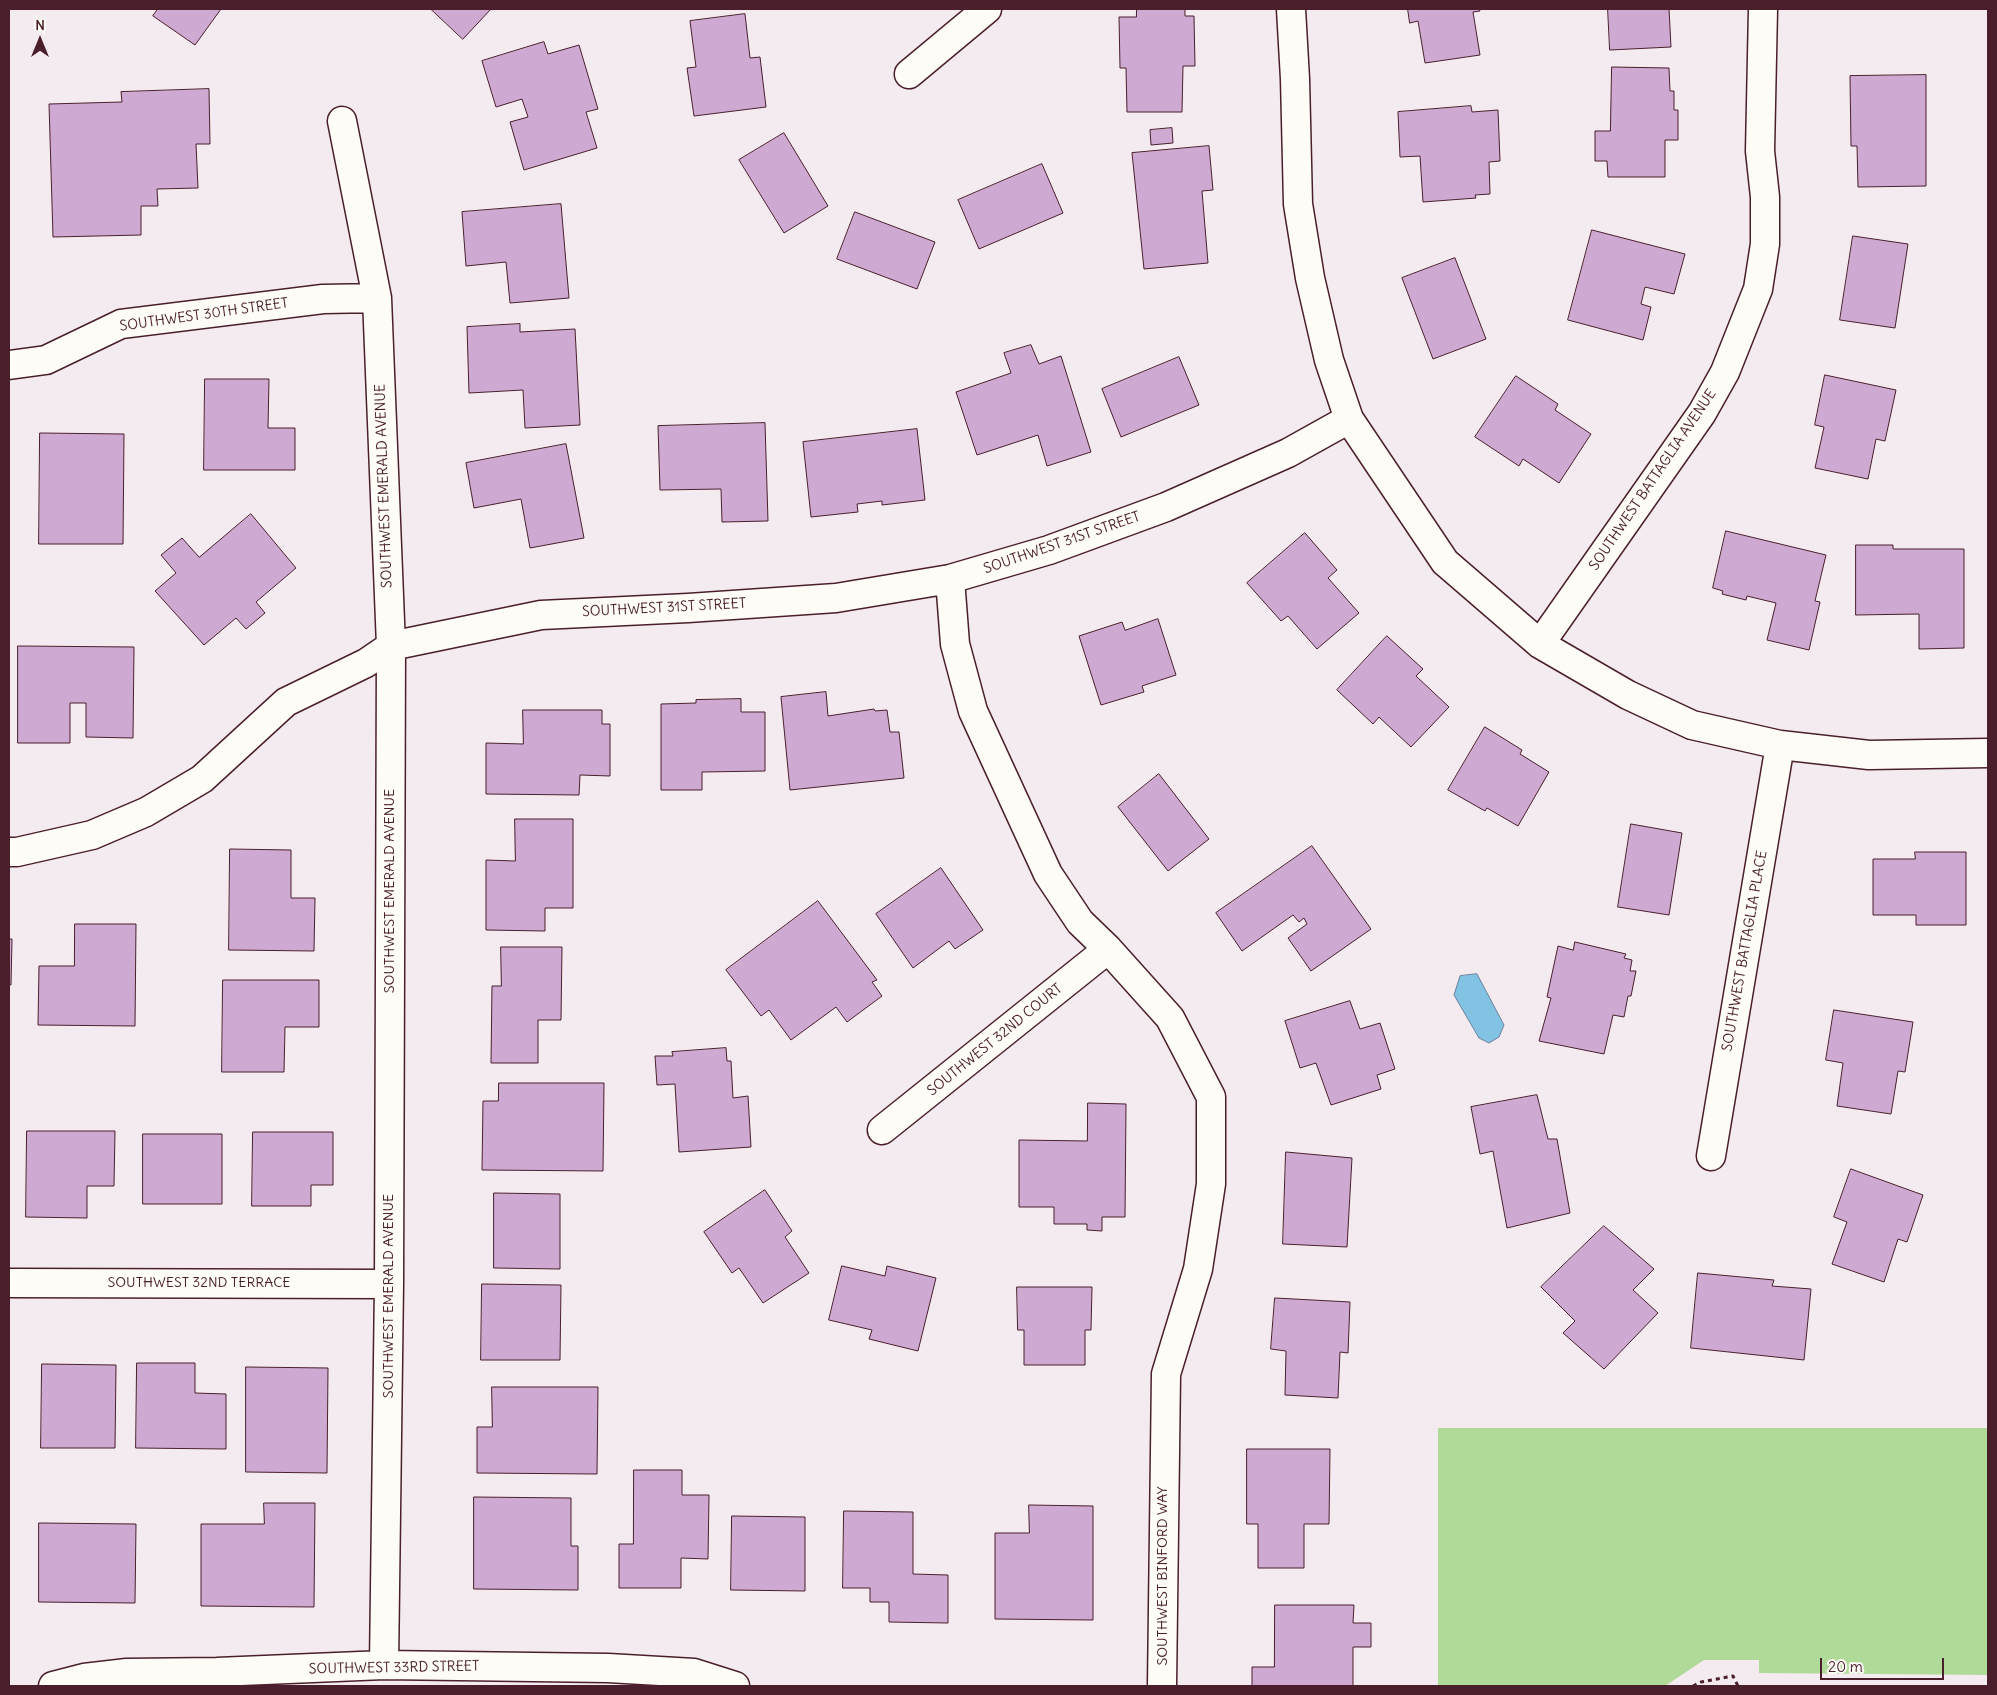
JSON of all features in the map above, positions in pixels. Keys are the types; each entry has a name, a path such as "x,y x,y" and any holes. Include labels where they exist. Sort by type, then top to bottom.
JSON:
{"street":[{"path":"909,74 987,9"},
{"path":"1291,9 1296,79 1298,204 1310,278 1330,360 1349,419 1445,562 1540,644 1628,695 1692,725 1780,746 1869,755 1988,754"},
{"name":"SOUTHWEST BATTAGLIA AVENUE","path":"1540,644 1702,413 1725,372 1758,289 1765,244 1765,198 1760,151 1763,9"},
{"name":"SOUTHWEST EMERALD AVENUE","path":"342,121 377,298 391,646 389,1284 384,1665"},
{"name":"SOUTHWEST 30TH STREET","path":"9,365 46,360 121,324 323,299 377,298"},
{"name":"SOUTHWEST 31ST STREET","path":"9,852 17,852 92,835 146,812 202,779 286,702 366,662 391,646 541,615 836,598 950,579 1050,550 1166,507 1288,453 1349,419"},
{"name":"SOUTHWEST BINFORD WAY","path":"950,579 955,644 973,711 1048,874 1080,922 1108,949 1170,1018 1211,1097 1211,1184 1198,1268 1166,1374 1162,1686"},
{"name":"SOUTHWEST BATTAGLIA PLACE","path":"1711,1156 1780,746"},
{"name":"SOUTHWEST 32ND COURT","path":"882,1130 1108,949"},
{"name":"SOUTHWEST 32ND TERRACE","path":"9,1283 389,1284"},
{"name":"SOUTHWEST 33RD STREET","path":"53,1686 84,1678 127,1674 217,1679 384,1665 608,1677 694,1674 735,1686"}],"path":[{"path":"1693,1686 1701,1682 1733,1676 1738,1686"}],"green space":[{"path":"1438,1428 1988,1428 1988,1675 1759,1673 1759,1660 1704,1660 1665,1686 1438,1686"}],"water":[{"path":"1477,974 1504,1025 1499,1037 1489,1043 1479,1038 1454,995 1460,976"}],"building":[{"path":"158,9 221,9 195,45 153,16"},
{"path":"431,9 491,9 463,39"},
{"path":"1137,9 1185,9 1185,16 1194,16 1195,66 1183,66 1182,112 1127,112 1126,68 1120,68 1119,17 1136,17"},
{"path":"1408,9 1479,9 1480,11 1473,12 1480,55 1425,63 1418,21 1410,23"},
{"path":"1608,9 1669,9 1671,47 1610,50"},
{"path":"745,14 750,58 760,57 766,107 694,116 687,68 696,67 690,21"},
{"path":"544,42 548,54 579,45 598,109 586,112 597,148 524,170 510,122 528,117 522,99 496,107 482,61"},
{"path":"1612,67 1669,68 1670,91 1674,91 1674,110 1678,110 1678,140 1665,140 1665,177 1608,177 1607,161 1595,161 1595,131 1610,131"},
{"path":"1926,75 1926,186 1858,187 1857,146 1851,146 1850,76"},
{"path":"209,89 210,144 196,144 198,188 157,189 158,206 141,206 141,235 53,237 49,104 122,102 121,92"},
{"path":"1471,106 1472,112 1498,110 1500,161 1489,162 1490,194 1475,195 1476,198 1423,202 1420,156 1400,157 1398,112"},
{"path":"1172,128 1173,143 1151,145 1150,130"},
{"path":"784,133 828,206 784,233 739,160"},
{"path":"1209,146 1213,190 1202,191 1208,263 1144,269 1132,153"},
{"path":"1042,164 1063,213 979,249 958,200"},
{"path":"561,204 569,298 510,303 506,262 466,266 462,212"},
{"path":"855,212 935,242 917,289 837,259"},
{"path":"1592,230 1685,254 1674,294 1645,287 1641,304 1651,307 1643,340 1568,320"},
{"path":"1853,236 1908,244 1895,328 1840,320"},
{"path":"1455,258 1486,339 1433,359 1402,278"},
{"path":"520,324 520,332 575,329 580,425 525,428 523,390 469,393 467,327"},
{"path":"1031,345 1039,364 1061,356 1091,452 1047,466 1038,435 977,455 956,392 1011,373 1004,353"},
{"path":"1179,357 1199,405 1121,437 1102,389"},
{"path":"1825,375 1896,390 1885,441 1876,439 1868,479 1815,468 1824,427 1815,425"},
{"path":"1516,376 1558,404 1555,410 1591,434 1559,483 1523,459 1519,466 1475,437"},
{"path":"205,379 269,379 268,428 295,428 295,470 204,470"},
{"path":"765,423 768,521 722,522 721,489 660,490 658,426"},
{"path":"917,429 925,500 882,505 882,501 857,504 858,512 811,517 803,442"},
{"path":"40,433 124,434 123,544 39,544"},
{"path":"566,444 584,538 530,548 521,499 474,508 466,463"},
{"path":"251,514 296,568 256,602 265,613 246,629 236,618 204,645 155,591 176,573 161,555 182,538 199,557"},
{"path":"1726,531 1826,555 1815,601 1820,602 1809,650 1767,640 1776,603 1747,596 1746,600 1722,594 1723,591 1713,588"},
{"path":"1305,533 1337,570 1328,578 1359,613 1317,649 1288,616 1281,621 1247,583"},
{"path":"1856,545 1893,545 1893,549 1964,549 1964,648 1919,649 1919,614 1856,615"},
{"path":"1158,619 1176,675 1142,686 1144,692 1101,705 1079,636 1122,622 1125,630"},
{"path":"1387,636 1423,669 1416,676 1449,707 1411,747 1379,717 1373,724 1337,690"},
{"path":"18,646 134,647 133,738 86,737 86,703 70,703 70,743 18,743"},
{"path":"826,692 828,716 874,709 875,711 887,710 890,732 899,732 904,778 790,790 781,697"},
{"path":"741,699 741,712 765,712 765,771 702,772 702,790 661,790 661,704 696,703 696,700"},
{"path":"523,710 602,710 602,724 610,724 610,776 580,775 579,795 486,794 486,743 523,744"},
{"path":"1485,727 1522,750 1520,754 1549,772 1518,826 1487,808 1485,811 1448,790"},
{"path":"1159,774 1209,839 1168,871 1118,807"},
{"path":"515,819 573,819 573,908 545,908 545,931 486,930 486,860 515,861"},
{"path":"1631,824 1682,833 1669,915 1618,907"},
{"path":"1312,846 1371,929 1311,971 1288,938 1307,924 1304,918 1299,922 1293,915 1242,951 1216,913"},
{"path":"230,849 291,850 291,898 315,898 314,951 229,950"},
{"path":"1915,852 1966,852 1966,925 1916,925 1916,915 1873,915 1873,859 1915,859"},
{"path":"941,868 983,930 955,949 949,941 913,968 876,914"},
{"path":"818,901 877,980 872,982 882,996 847,1022 836,1007 791,1040 769,1010 761,1016 726,970"},
{"path":"75,924 136,924 135,1026 38,1025 39,966 74,966"},
{"path":"9,939 12,939 11,985 9,984"},
{"path":"1575,942 1626,954 1624,958 1632,960 1630,971 1636,971 1624,1017 1613,1015 1604,1054 1539,1041 1551,998 1547,997 1558,946 1573,950"},
{"path":"501,947 562,947 561,1020 538,1020 538,1063 491,1063 492,986 501,986"},
{"path":"223,980 319,980 319,1027 285,1027 284,1072 222,1072"},
{"path":"1350,1001 1360,1029 1380,1023 1395,1069 1377,1075 1381,1089 1331,1105 1316,1063 1300,1068 1285,1021"},
{"path":"1834,1010 1913,1022 1905,1072 1898,1071 1891,1114 1837,1106 1843,1063 1826,1060"},
{"path":"726,1048 727,1061 731,1061 733,1098 748,1096 751,1147 679,1152 675,1084 657,1085 655,1056 673,1056 672,1052"},
{"path":"499,1083 604,1083 603,1171 482,1170 483,1101 498,1101"},
{"path":"1537,1095 1548,1139 1557,1139 1570,1213 1507,1228 1493,1151 1480,1154 1471,1107"},
{"path":"1088,1103 1126,1104 1125,1217 1102,1217 1102,1231 1087,1230 1087,1224 1054,1224 1054,1207 1019,1207 1019,1140 1087,1141"},
{"path":"27,1131 115,1131 114,1186 87,1186 87,1218 26,1217"},
{"path":"253,1132 333,1132 333,1185 311,1185 311,1206 252,1206"},
{"path":"143,1134 222,1134 222,1204 143,1204"},
{"path":"1286,1152 1352,1158 1347,1247 1283,1244"},
{"path":"1851,1169 1923,1195 1907,1242 1898,1239 1884,1282 1832,1264 1847,1222 1834,1217"},
{"path":"765,1190 792,1231 785,1237 809,1273 763,1303 739,1268 732,1273 704,1232"},
{"path":"494,1193 560,1194 560,1269 494,1268"},
{"path":"1604,1226 1654,1269 1633,1290 1658,1313 1604,1369 1563,1333 1575,1321 1541,1287"},
{"path":"842,1266 885,1276 887,1266 936,1278 918,1351 869,1339 872,1330 829,1320"},
{"path":"1698,1273 1774,1280 1772,1286 1811,1289 1804,1360 1691,1348"},
{"path":"482,1284 561,1285 560,1360 481,1360"},
{"path":"1017,1287 1092,1287 1091,1330 1085,1330 1085,1365 1024,1365 1024,1330 1018,1330"},
{"path":"1275,1298 1350,1302 1348,1353 1340,1352 1338,1398 1285,1395 1286,1351 1271,1349"},
{"path":"137,1363 195,1363 195,1393 226,1394 226,1449 136,1448"},
{"path":"42,1364 116,1365 115,1448 41,1448"},
{"path":"246,1367 328,1368 327,1473 246,1472"},
{"path":"492,1387 598,1387 597,1474 477,1473 477,1427 492,1427"},
{"path":"1247,1449 1330,1449 1329,1524 1304,1524 1304,1568 1258,1568 1258,1524 1247,1524"},
{"path":"634,1470 682,1470 682,1495 709,1495 708,1559 681,1558 681,1588 619,1588 619,1544 633,1544"},
{"path":"474,1497 571,1498 571,1546 578,1546 578,1590 474,1589"},
{"path":"264,1503 315,1503 314,1607 201,1606 201,1524 264,1524"},
{"path":"1029,1505 1093,1506 1093,1620 995,1619 995,1533 1029,1533"},
{"path":"844,1511 913,1512 913,1574 948,1575 948,1623 889,1622 889,1602 870,1602 870,1588 843,1588"},
{"path":"732,1516 805,1517 805,1591 731,1590"},
{"path":"39,1523 136,1524 135,1603 39,1602"},
{"path":"1275,1605 1354,1605 1353,1623 1371,1623 1371,1647 1353,1647 1353,1686 1252,1686 1252,1667 1274,1667"}]}
